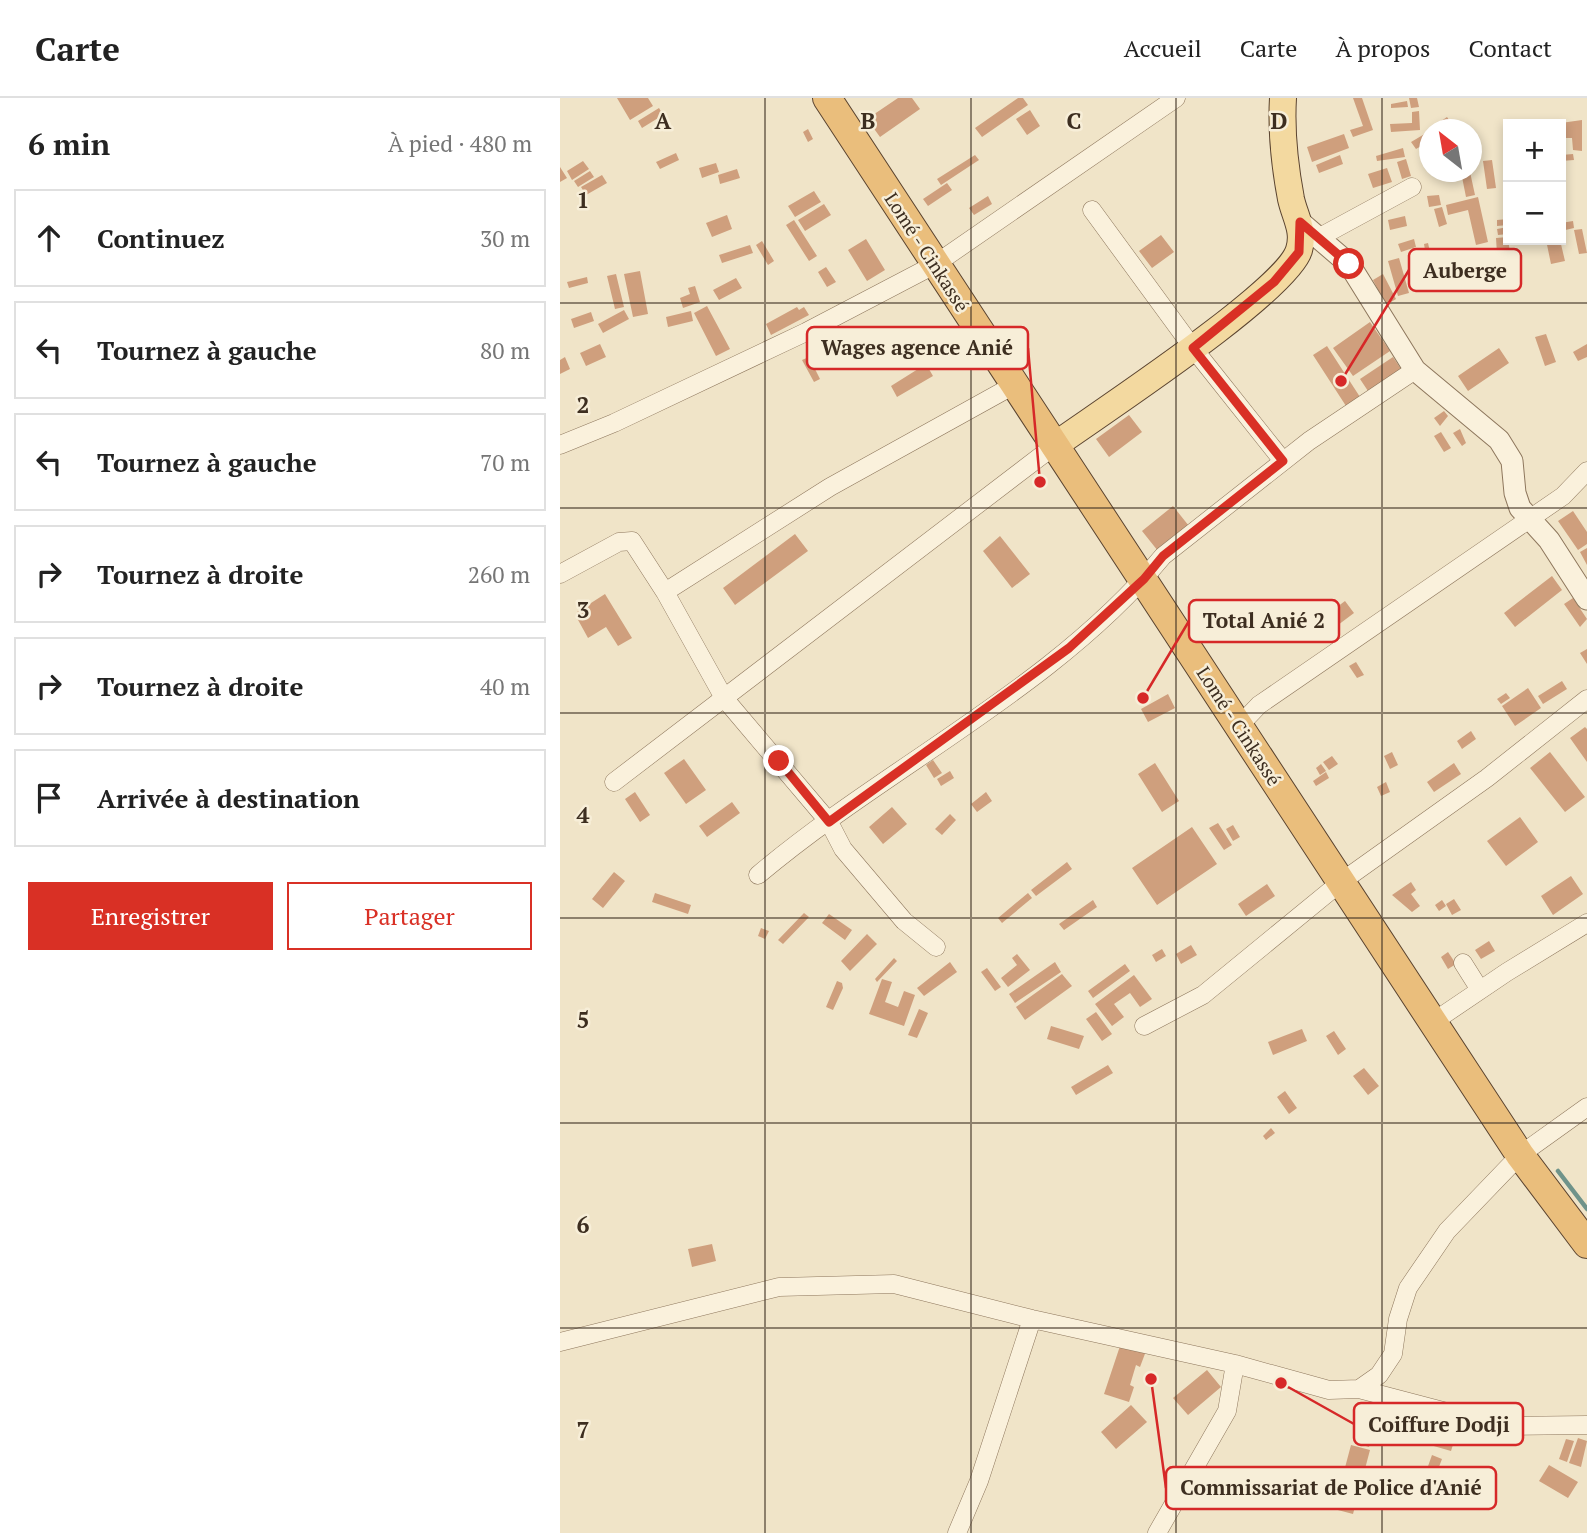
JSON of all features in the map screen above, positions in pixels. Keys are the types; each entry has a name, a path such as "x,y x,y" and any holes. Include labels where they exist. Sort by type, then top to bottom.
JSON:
{"highway":[{"name":"Lomé - Cinkassé","path":"827,98 934,265 1144,579 1520,1154 1587,1244"}],"main road":[{"path":"1054,446 1193,348 1274,282 1299,252 1309,230 1291,201 1282,124 1283,98"}],"street":[{"path":"560,445 614,424 806,332 934,265 1176,98"},
{"path":"1412,187 1309,230 1349,264 1415,370 1499,440 1512,461 1515,493 1527,520 1539,527 1549,540 1587,599"},
{"path":"1092,211 1193,348 1283,461"},
{"path":"758,875 1069,648 1144,579 1163,556 1283,461 1415,370"},
{"path":"665,592 830,488 1014,385"},
{"path":"614,782 1054,446"},
{"path":"1239,726 1259,705 1396,614 1563,496 1587,471"},
{"path":"560,574 619,542 632,541 665,592 724,698 829,822 843,849 904,921 936,947"},
{"path":"1144,1026 1203,995 1341,883 1488,778 1587,699"},
{"path":"1433,1022 1587,923"},
{"path":"1462,963 1480,990"},
{"path":"1359,1389 1379,1375 1393,1354 1398,1319 1408,1288 1423,1262 1447,1231 1520,1154 1587,1107"},
{"path":"560,1342 779,1287 894,1284 1032,1319 1235,1364 1329,1390 1359,1389 1500,1426 1587,1425"},
{"path":"957,1533 979,1481 1032,1319"},
{"path":"1157,1533 1227,1410 1235,1364"}],"building":[{"path":"617,98 648,98 653,106 630,120"},
{"path":"898,98 912,98 920,109 880,137 867,119"},
{"path":"1018,98 1023,98 1028,105 982,137 975,128"},
{"path":"1353,98 1362,98 1373,130 1353,137 1350,130 1363,126"},
{"path":"1409,98 1417,98 1419,107 1411,108"},
{"path":"1407,101 1408,107 1391,108 1391,104"},
{"path":"659,108 663,115 642,128 638,121"},
{"path":"1030,110 1040,126 1027,135 1016,119"},
{"path":"1419,111 1419,130 1391,132 1390,124 1412,123 1412,112"},
{"path":"1582,120 1582,151 1573,150 1572,138 1566,138 1566,122"},
{"path":"808,129 813,139 808,142 803,132"},
{"path":"1344,134 1349,148 1312,162 1307,147"},
{"path":"1419,137 1419,147 1416,149 1411,142"},
{"path":"1403,148 1405,157 1377,161 1376,156"},
{"path":"676,153 679,160 660,169 656,162"},
{"path":"1573,154 1574,160 1566,161 1566,155"},
{"path":"975,155 979,160 941,185 937,179"},
{"path":"1340,155 1343,164 1319,173 1316,165"},
{"path":"1406,159 1411,176 1402,179 1397,162"},
{"path":"1492,160 1496,188 1487,189 1483,161"},
{"path":"583,161 589,169 572,180 567,171"},
{"path":"716,163 719,172 702,178 699,168"},
{"path":"560,167 567,178 560,182"},
{"path":"1387,168 1392,182 1373,188 1368,174"},
{"path":"737,169 740,178 720,184 718,175"},
{"path":"590,171 594,177 578,187 574,181"},
{"path":"602,175 607,183 586,195 581,187"},
{"path":"1463,182 1472,182 1475,195 1466,197"},
{"path":"947,183 952,190 928,206 923,199"},
{"path":"814,191 821,202 795,217 788,206"},
{"path":"1439,195 1441,205 1429,207 1427,196"},
{"path":"988,196 992,204 974,215 969,208"},
{"path":"1478,197 1488,242 1476,245 1468,210 1448,215 1446,205"},
{"path":"824,204 831,215 805,231 798,220"},
{"path":"1442,207 1447,224 1439,227 1434,209"},
{"path":"727,215 732,229 712,237 706,223"},
{"path":"1405,216 1407,226 1390,230 1388,220"},
{"path":"1503,219 1503,225 1497,226 1497,220"},
{"path":"794,220 817,256 809,261 786,225"},
{"path":"1573,221 1574,228 1566,230 1566,222"},
{"path":"1503,228 1503,234 1498,235 1497,229"},
{"path":"1582,229 1587,253 1579,254 1574,230"},
{"path":"1161,235 1174,252 1152,268 1139,251"},
{"path":"1503,237 1503,245 1509,245 1510,254 1497,254 1496,238"},
{"path":"866,239 885,270 867,281 848,250"},
{"path":"1414,239 1416,247 1401,252 1398,244"},
{"path":"762,241 774,261 768,265 756,245"},
{"path":"1428,243 1432,260 1419,263 1418,258 1426,256 1424,244"},
{"path":"750,245 753,253 722,263 719,255"},
{"path":"1547,245 1561,245 1565,261 1551,264"},
{"path":"1399,258 1409,293 1398,296 1388,261"},
{"path":"826,267 836,282 827,287 818,272"},
{"path":"640,271 648,314 633,317 624,274"},
{"path":"616,274 624,307 615,309 607,276"},
{"path":"1383,274 1396,299 1386,305 1373,280"},
{"path":"587,277 588,283 569,288 567,282"},
{"path":"736,278 742,288 719,300 713,290"},
{"path":"695,286 700,302 683,308 680,298 690,294 688,288"},
{"path":"707,306 730,349 716,356 694,313"},
{"path":"797,307 799,310 804,307 809,315 771,335 766,324"},
{"path":"624,310 629,319 603,333 598,324"},
{"path":"691,311 693,321 668,327 666,317"},
{"path":"591,312 594,321 574,328 571,319"},
{"path":"1370,322 1390,351 1353,376 1333,348"},
{"path":"1546,334 1556,362 1545,366 1535,337"},
{"path":"600,344 606,357 586,366 580,353"},
{"path":"1587,344 1587,357 1578,361 1573,352"},
{"path":"1327,346 1360,397 1346,406 1313,355"},
{"path":"1499,348 1509,363 1468,391 1458,376"},
{"path":"565,357 570,369 560,374 560,360"},
{"path":"809,357 820,379 814,382 802,360"},
{"path":"1393,357 1401,369 1368,391 1360,379"},
{"path":"926,364 933,376 897,397 891,386"},
{"path":"1444,411 1448,416 1440,426 1434,418"},
{"path":"1129,415 1142,432 1109,457 1096,439"},
{"path":"1460,429 1466,443 1462,446 1453,433"},
{"path":"1441,432 1451,448 1444,452 1434,436"},
{"path":"1173,506 1189,526 1158,551 1142,531"},
{"path":"1573,511 1587,532 1587,544 1578,550 1558,521"},
{"path":"795,534 808,551 735,605 723,588"},
{"path":"1000,536 1030,574 1012,588 983,551"},
{"path":"1587,548 1587,565 1580,552"},
{"path":"1552,576 1562,590 1515,627 1504,613"},
{"path":"605,594 632,638 618,646 606,627 588,638 577,618 580,616 577,612"},
{"path":"1573,598 1587,619 1580,627 1564,604"},
{"path":"1345,601 1354,613 1334,628 1325,616"},
{"path":"1587,649 1587,664 1580,653"},
{"path":"1356,662 1364,675 1357,678 1349,666"},
{"path":"1562,681 1567,689 1543,704 1538,696"},
{"path":"1528,688 1541,708 1515,726 1502,706"},
{"path":"1506,693 1510,698 1501,704 1497,699"},
{"path":"1168,694 1175,708 1148,722 1141,709"},
{"path":"1585,727 1587,729 1587,762 1570,738"},
{"path":"1471,731 1476,739 1462,749 1457,741"},
{"path":"1392,752 1398,765 1390,769 1384,756"},
{"path":"1550,752 1585,797 1565,812 1530,768"},
{"path":"1332,756 1338,764 1329,770 1323,762"},
{"path":"684,759 706,790 686,804 664,773"},
{"path":"933,760 942,773 934,778 926,765"},
{"path":"1155,763 1179,801 1162,812 1138,774"},
{"path":"1454,763 1461,774 1434,792 1427,782"},
{"path":"1321,764 1326,771 1320,775 1316,768"},
{"path":"950,771 954,778 941,786 937,779"},
{"path":"1326,772 1329,778 1316,786 1313,781"},
{"path":"1386,782 1390,792 1381,796 1377,787"},
{"path":"635,792 650,815 640,822 625,799"},
{"path":"986,792 992,801 977,812 971,804"},
{"path":"732,802 740,813 707,837 699,826"},
{"path":"892,807 907,824 883,844 869,827"},
{"path":"950,814 956,820 942,835 935,829"},
{"path":"1520,817 1538,842 1506,866 1487,841"},
{"path":"1218,823 1232,845 1224,850 1209,828"},
{"path":"1233,825 1240,837 1233,841 1226,829"},
{"path":"1192,827 1217,864 1157,905 1132,868"},
{"path":"1067,862 1072,869 1036,896 1031,890"},
{"path":"614,872 625,881 603,908 592,899"},
{"path":"1571,876 1583,894 1553,915 1541,896"},
{"path":"1411,882 1416,890 1411,894 1420,906 1412,912 1392,895"},
{"path":"1267,884 1275,896 1246,916 1238,904"},
{"path":"655,893 691,905 688,914 652,902"},
{"path":"1028,893 1032,898 1002,923 998,918"},
{"path":"1454,899 1461,910 1452,915 1446,904"},
{"path":"1093,900 1097,907 1064,930 1059,924"},
{"path":"1442,900 1446,906 1439,911 1435,905"},
{"path":"804,913 809,917 783,944 778,940"},
{"path":"829,914 852,930 845,940 822,923"},
{"path":"761,928 769,931 765,939 758,936"},
{"path":"867,934 877,944 850,971 841,961"},
{"path":"1489,941 1495,951 1481,959 1475,950"},
{"path":"1191,945 1197,955 1181,964 1176,954"},
{"path":"1162,949 1166,956 1156,962 1152,955"},
{"path":"1448,952 1456,964 1448,969 1441,957"},
{"path":"1017,954 1030,970 1008,987 1001,978 1017,965 1012,958"},
{"path":"894,958 897,961 877,982 875,979"},
{"path":"950,962 957,972 924,996 917,988"},
{"path":"1055,962 1061,972 1015,1003 1009,994"},
{"path":"1125,964 1130,971 1093,998 1088,991"},
{"path":"987,968 1001,987 995,991 981,972"},
{"path":"1062,974 1072,986 1025,1020 1016,1007"},
{"path":"1134,975 1152,999 1140,1007 1130,993 1114,1004 1124,1017 1112,1026 1095,1004"},
{"path":"882,979 892,982 885,1002 898,1007 904,991 915,995 904,1026 869,1014"},
{"path":"837,981 842,983 843,988 833,1010 826,1007"},
{"path":"919,1009 928,1013 917,1038 908,1035"},
{"path":"1096,1012 1112,1034 1102,1041 1086,1019"},
{"path":"1051,1026 1084,1036 1079,1049 1047,1039"},
{"path":"1302,1029 1307,1041 1273,1055 1268,1042"},
{"path":"1334,1031 1346,1049 1338,1055 1326,1036"},
{"path":"1108,1065 1113,1073 1076,1095 1071,1087"},
{"path":"1364,1068 1379,1086 1368,1095 1353,1076"},
{"path":"1285,1091 1297,1108 1289,1114 1277,1097"},
{"path":"1271,1128 1275,1133 1266,1140 1263,1136"},
{"path":"712,1244 716,1261 692,1267 688,1249"},
{"path":"1121,1343 1146,1351 1140,1367 1136,1365 1130,1385 1134,1387 1129,1402 1104,1394"},
{"path":"1207,1370 1221,1387 1188,1415 1173,1398"},
{"path":"1131,1405 1147,1422 1116,1449 1101,1432"},
{"path":"1391,1410 1458,1429 1451,1451 1385,1432"},
{"path":"1360,1429 1373,1432 1369,1447 1356,1443"},
{"path":"1578,1438 1587,1441 1581,1467 1569,1463"},
{"path":"1566,1439 1574,1441 1567,1462 1559,1459"},
{"path":"1351,1445 1370,1450 1353,1514 1334,1509"},
{"path":"1432,1455 1442,1459 1437,1472 1427,1469"},
{"path":"1549,1465 1578,1482 1568,1498 1539,1481"}],"waterway":[{"path":"1558,1171 1587,1209"}],"place":[{"name":"Auberge","path":"1341,381"},
{"name":"Wages agence Anié","path":"1040,482"},
{"name":"Total Anié 2","path":"1143,698"},
{"name":"Commissariat de Police d'Anié","path":"1151,1379"},
{"name":"Coiffure Dodji","path":"1281,1383"}],"route":[{"path":"779,761 829,822 1069,648 1144,579 1163,556 1283,461 1193,348 1274,282 1299,252 1300,222 1349,264"}]}
